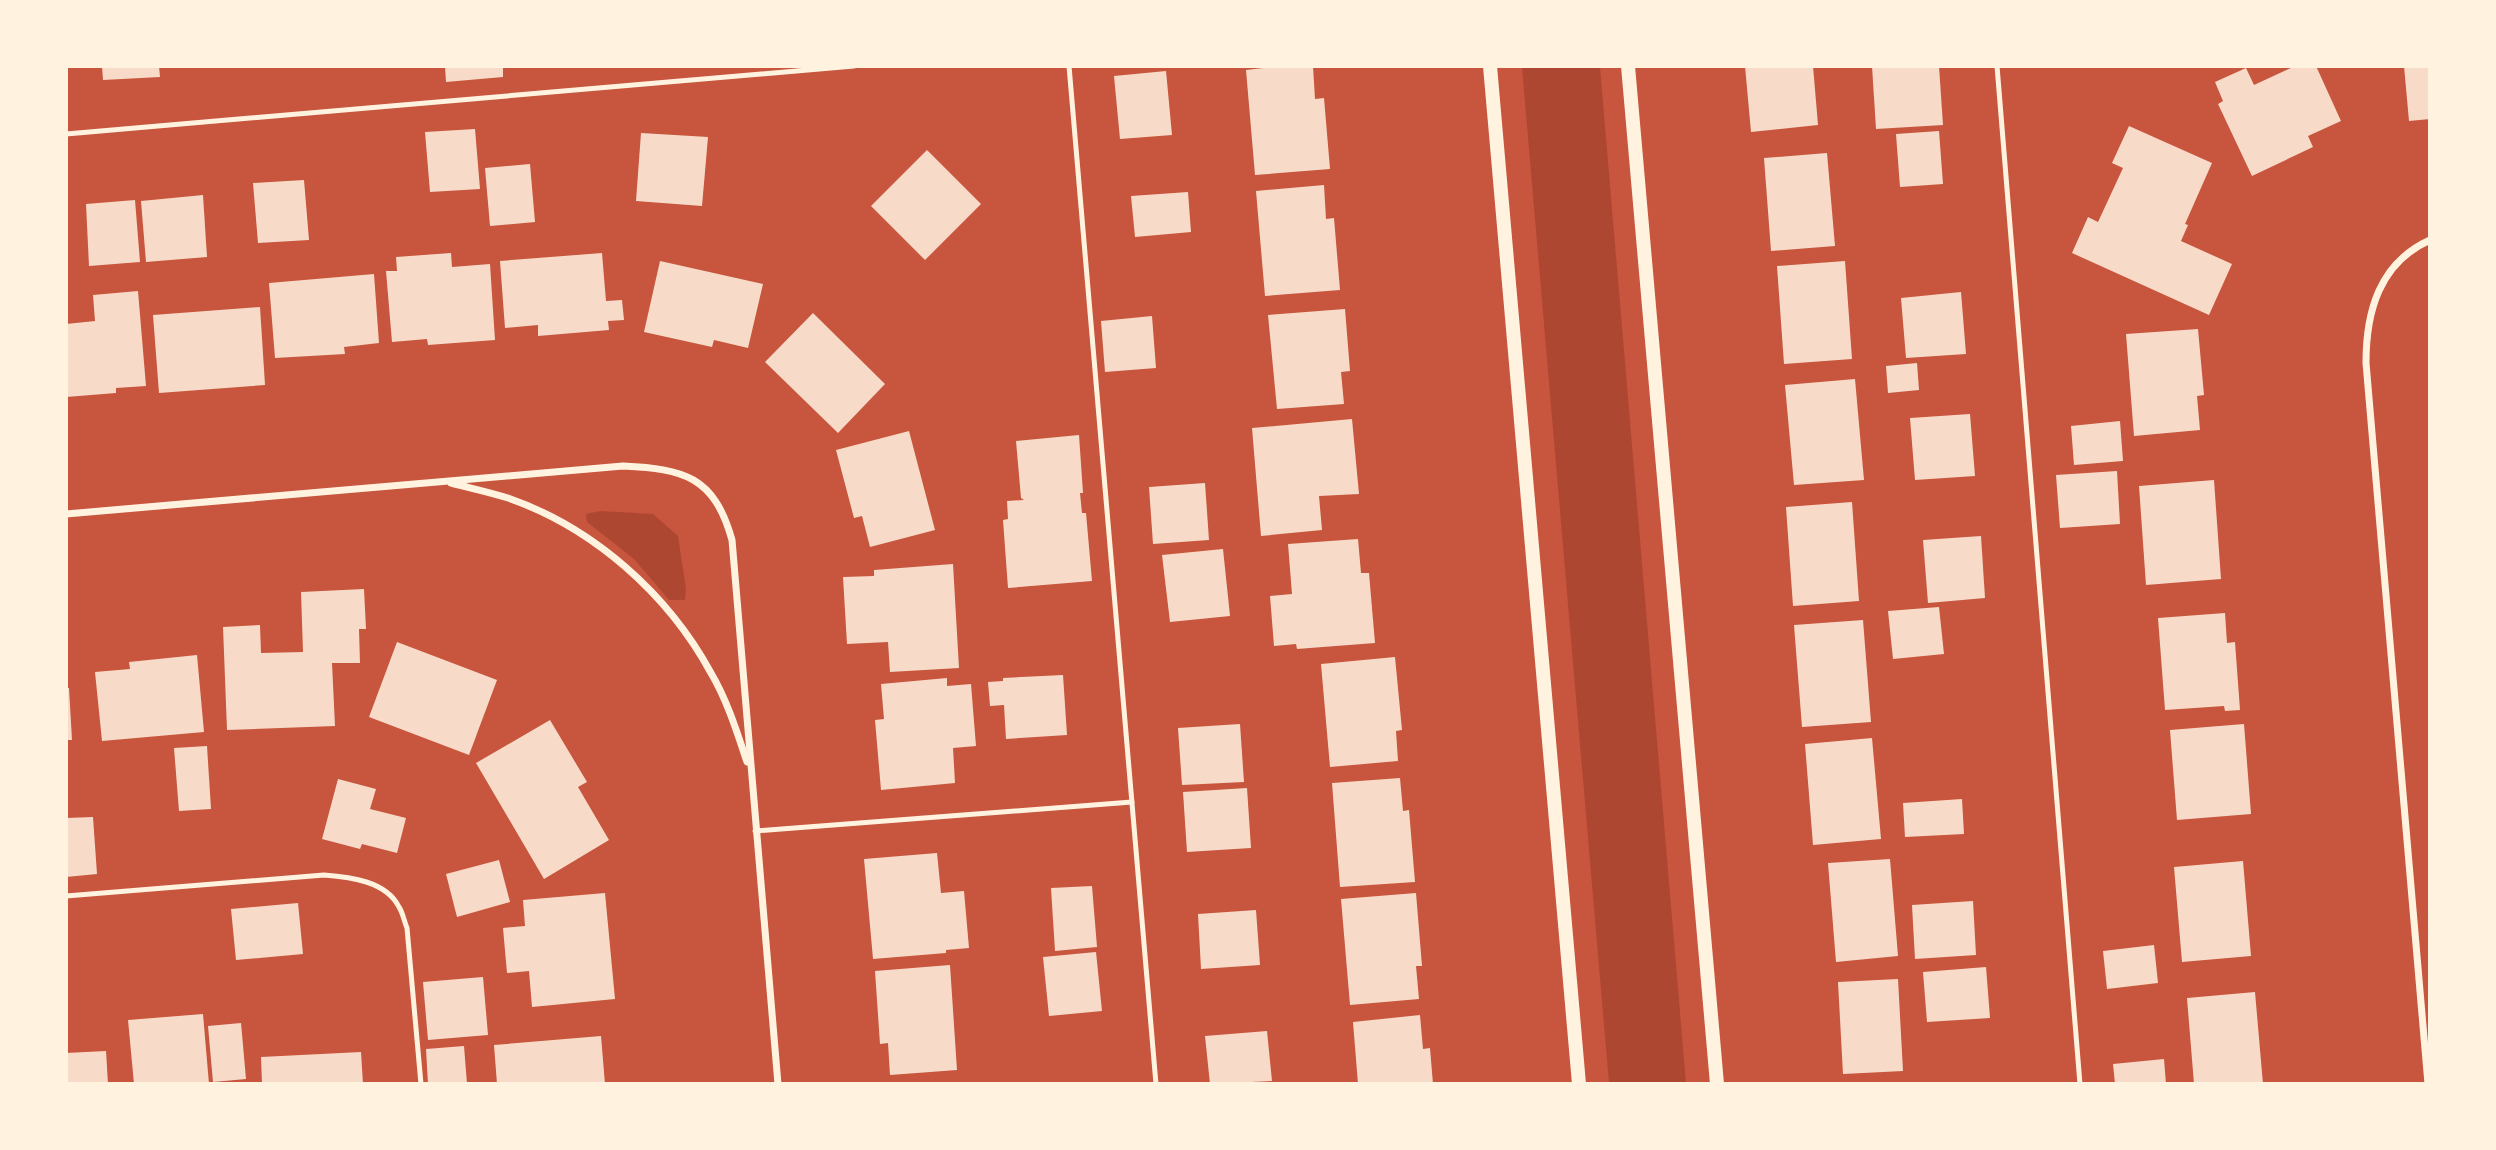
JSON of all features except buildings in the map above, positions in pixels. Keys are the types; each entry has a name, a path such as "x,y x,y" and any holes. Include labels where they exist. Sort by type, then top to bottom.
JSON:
{"main road":[{"path":"1490,66 1579,1083"},
{"path":"1628,66 1717,1083"}],"street":[{"path":"2428,1083 2366,363 2366,333 2378,291 2394,266 2417,246 2430,240"},
{"path":"66,514 622,466 653,467 682,473 704,486 726,519 732,540 778,1083"},
{"path":"443,481 508,498 556,519 597,545 632,572 680,624 712,673 750,772"}],"lane":[{"path":"66,134 854,66"},
{"path":"1069,66 1156,1083"},
{"path":"1997,66 2080,1083"},
{"path":"755,831 1132,802"},
{"path":"66,896 324,875 354,877 382,889 398,904 407,928 421,1083"}],"shaded area":[{"path":"1522,67 1600,67 1686,1083 1609,1083"},
{"path":"600,511 653,514 678,536 686,589 685,600 669,600 634,559 587,522 586,514"}]}
